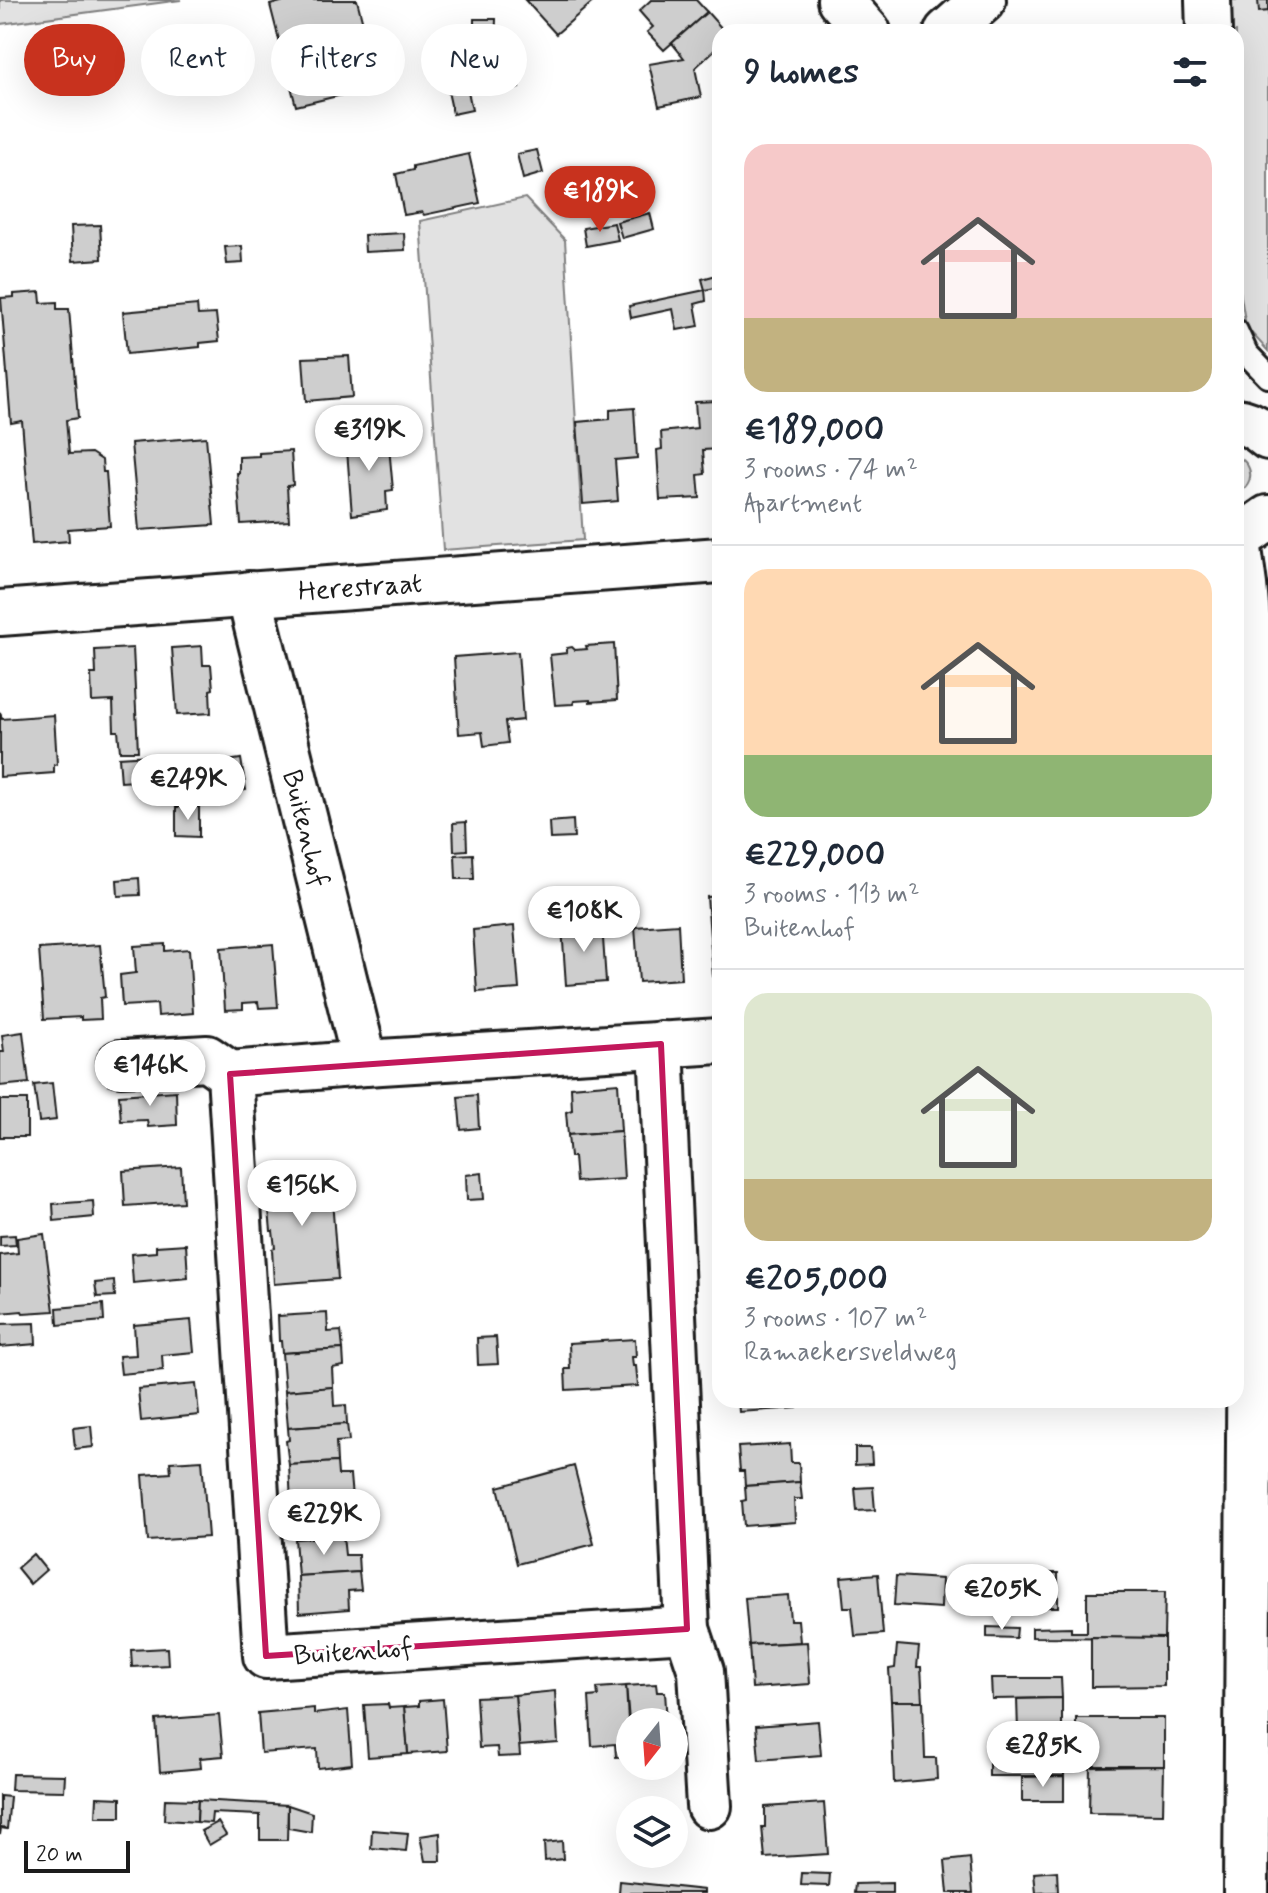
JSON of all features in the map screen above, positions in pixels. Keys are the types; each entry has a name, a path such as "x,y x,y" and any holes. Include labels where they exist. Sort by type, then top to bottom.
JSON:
{"street":[{"path":"840,0 861,24"},
{"path":"956,24 983,0"},
{"path":"1208,0 1209,24"},
{"path":"1246,1893 1260,831 1254,690 1244,585 1247,528"},
{"name":"Herestraat","path":"0,613 712,561"},
{"name":"Buitenhof","path":"249,594 365,1063"},
{"path":"120,1063 207,1058 230,1074 712,1041"},
{"path":"661,1044 687,1629 701,1671 709,1806"},
{"name":"Buitenhof","path":"230,1074 266,1656 687,1629"}],"lane":[{"path":"1244,349 1268,376"}],"highlighted area":[{"path":"661,1044 687,1629 266,1656 230,1074"}],"shaded area":[{"path":"0,0 181,0 0,24"},
{"path":"1229,0 1268,0 1268,351 1246,327 1244,315 1244,24 1230,24"},
{"path":"525,198 565,240 583,540 443,550 420,221"},
{"path":"1244,461 1250,475 1244,489"}],"building":[{"path":"288,0 357,0 363,24 275,24 270,5"},
{"path":"525,0 595,0 556,34"},
{"path":"651,0 696,0 707,12 664,50 647,32 653,27 639,11"},
{"path":"1258,0 1268,0 1268,11 1259,12"},
{"path":"707,12 718,24 712,24 712,52 695,68 701,97 659,106 649,64 684,58 672,43"},
{"path":"474,19 496,19 496,24 474,24"},
{"path":"293,96 338,96 296,106"},
{"path":"449,96 469,96 472,110 453,114"},
{"path":"537,150 543,173 523,179 517,154"},
{"path":"469,154 480,203 424,215 422,212 404,215 396,174 413,170 413,166"},
{"path":"650,213 654,229 622,238 617,222"},
{"path":"614,223 618,240 586,246 583,228"},
{"path":"100,225 102,259 73,261 71,226"},
{"path":"404,233 405,250 365,252 364,235"},
{"path":"242,246 243,263 227,264 225,247"},
{"path":"712,276 712,289 705,290 702,279"},
{"path":"705,290 706,301 695,304 699,326 677,330 673,309 631,318 629,306"},
{"path":"40,292 41,303 57,302 57,309 69,309 78,418 66,420 69,454 91,453 102,460 103,472 106,472 110,526 68,529 69,541 32,544 22,421 11,423 1,298"},
{"path":"197,305 198,315 216,314 219,341 200,343 200,347 127,354 123,312"},
{"path":"349,356 352,397 306,401 303,358"},
{"path":"712,401 712,449 703,450 705,474 698,475 700,498 660,500 657,450 662,449 661,432 697,428 695,402"},
{"path":"634,408 637,458 615,460 618,501 583,504 577,422 610,419 610,410"},
{"path":"388,436 393,490 386,491 387,510 352,515 346,437"},
{"path":"206,437 214,525 139,530 131,443"},
{"path":"291,451 293,485 287,486 289,521 241,524 237,473 239,457"},
{"path":"614,644 617,700 574,701 573,704 555,705 550,655 567,653 567,648 572,647 575,650"},
{"path":"202,646 203,665 211,665 211,713 177,715 172,648"},
{"path":"133,648 138,751 120,751 118,731 114,731 113,701 92,702 91,674 96,674 95,650"},
{"path":"518,652 523,720 505,722 508,743 484,746 482,732 459,734 454,657"},
{"path":"0,712 2,719 54,715 57,764 54,765 54,773 0,777"},
{"path":"150,755 150,780 121,782 119,757"},
{"path":"241,759 246,790 210,796 206,764"},
{"path":"176,807 199,807 199,837 176,836"},
{"path":"573,820 574,838 550,839 549,822"},
{"path":"466,822 467,850 454,851 453,823"},
{"path":"473,854 474,879 456,879 455,855"},
{"path":"139,878 140,895 118,896 117,880"},
{"path":"707,897 712,897 712,963"},
{"path":"602,924 606,982 566,985 562,927"},
{"path":"678,924 681,979 639,982 635,927"},
{"path":"514,926 519,989 477,992 473,930"},
{"path":"165,944 165,951 189,949 193,1013 158,1016 157,1004 122,1006 120,975 136,973 134,946"},
{"path":"273,944 278,1007 259,1008 258,1002 243,1003 243,1009 225,1010 221,948"},
{"path":"100,945 105,997 100,998 101,1019 44,1019 39,949"},
{"path":"23,1032 29,1083 0,1086 0,1052 4,1052 2,1035"},
{"path":"52,1083 56,1120 39,1122 34,1085"},
{"path":"618,1083 621,1131 568,1135 566,1112 572,1110 571,1087"},
{"path":"176,1091 177,1125 148,1127 147,1120 121,1121 119,1095"},
{"path":"477,1095 479,1128 461,1130 458,1097"},
{"path":"0,1100 27,1100 27,1137 0,1137"},
{"path":"621,1131 624,1179 576,1182 568,1135"},
{"path":"181,1167 183,1202 125,1206 123,1171"},
{"path":"330,1173 338,1279 274,1284 272,1249 275,1248 266,1178"},
{"path":"482,1173 484,1199 467,1200 466,1175"},
{"path":"93,1201 94,1217 54,1221 53,1204"},
{"path":"44,1234 54,1311 0,1313 0,1255 18,1253 17,1238"},
{"path":"15,1235 16,1245 0,1246 0,1236"},
{"path":"186,1244 188,1278 133,1283 131,1254 156,1252 156,1246"},
{"path":"114,1281 115,1296 97,1297 95,1283"},
{"path":"103,1304 104,1321 58,1325 57,1308"},
{"path":"327,1313 328,1332 341,1331 343,1349 282,1353 278,1316"},
{"path":"191,1320 194,1352 162,1355 163,1370 121,1374 119,1356 136,1355 134,1325"},
{"path":"35,1323 36,1344 0,1347 0,1324"},
{"path":"496,1337 498,1364 478,1365 477,1338"},
{"path":"635,1339 636,1357 632,1357 638,1386 566,1390 565,1369 570,1369 569,1343"},
{"path":"343,1349 344,1366 332,1368 333,1387 285,1391 282,1353"},
{"path":"196,1384 199,1415 141,1421 138,1389"},
{"path":"333,1387 334,1406 346,1405 347,1424 288,1428 285,1391"},
{"path":"739,1408 797,1408 739,1412"},
{"path":"347,1424 349,1441 336,1442 337,1462 289,1465 288,1428"},
{"path":"91,1426 93,1447 75,1449 73,1428"},
{"path":"790,1444 791,1463 799,1463 800,1482 745,1486 738,1447"},
{"path":"855,1448 871,1448 872,1464 855,1465"},
{"path":"202,1460 208,1537 148,1541 143,1475 171,1473 170,1462"},
{"path":"337,1462 338,1475 350,1475 352,1498 291,1502 289,1465"},
{"path":"574,1466 594,1544 517,1564 498,1487"},
{"path":"800,1482 802,1499 794,1499 795,1522 744,1526 742,1501 746,1500 745,1486"},
{"path":"873,1487 875,1510 857,1511 855,1488"},
{"path":"352,1498 354,1522 343,1523 343,1536 295,1539 291,1502"},
{"path":"343,1536 345,1555 358,1555 359,1572 298,1576 295,1539"},
{"path":"33,1554 46,1570 30,1584 17,1568"},
{"path":"359,1572 361,1590 348,1591 349,1609 299,1613 298,1576"},
{"path":"1015,1573 1058,1573 1058,1607 1015,1607"},
{"path":"878,1574 883,1634 855,1636 852,1607 844,1607 841,1577"},
{"path":"896,1576 942,1579 941,1608 894,1605"},
{"path":"1087,1592 1165,1592 1164,1638 1032,1637 1032,1628 1071,1627 1071,1632 1087,1632"},
{"path":"788,1595 790,1620 798,1620 800,1642 749,1645 745,1598"},
{"path":"987,1627 1017,1628 1016,1638 987,1637"},
{"path":"1091,1637 1164,1638 1164,1686 1091,1687"},
{"path":"807,1642 810,1684 752,1688 749,1645"},
{"path":"897,1645 919,1647 917,1667 921,1667 923,1701 891,1701 889,1669 895,1668"},
{"path":"167,1648 168,1665 132,1667 131,1650"},
{"path":"991,1678 1061,1678 1062,1698 992,1699"},
{"path":"656,1684 657,1692 665,1692 666,1708 628,1708 626,1686"},
{"path":"626,1686 627,1708 616,1708 616,1757 615,1744 592,1746 589,1697 598,1696 597,1688"},
{"path":"555,1691 558,1743 519,1746 515,1695"},
{"path":"515,1695 520,1756 498,1757 497,1747 479,1748 476,1697"},
{"path":"1062,1698 1064,1776 989,1776 989,1763 1022,1762 1022,1731 1018,1731 1017,1699"},
{"path":"443,1699 447,1751 408,1754 404,1707 419,1706 419,1701"},
{"path":"891,1701 923,1701 925,1758 936,1758 937,1779 894,1783"},
{"path":"388,1704 389,1708 404,1707 408,1754 368,1757 364,1705"},
{"path":"314,1708 314,1714 348,1710 352,1764 318,1768 317,1749 261,1753 258,1713"},
{"path":"219,1715 223,1756 200,1758 201,1768 160,1772 156,1720"},
{"path":"1076,1718 1164,1718 1164,1766 1076,1766"},
{"path":"818,1721 821,1755 759,1760 756,1726"},
{"path":"1164,1766 1163,1814 1089,1813 1090,1767"},
{"path":"12,1774 65,1775 64,1791 11,1790"},
{"path":"1064,1776 1064,1801 1022,1801 1022,1777"},
{"path":"0,1796 10,1797 7,1829 1,1828 0,1835"},
{"path":"97,1797 121,1798 121,1817 96,1817"},
{"path":"165,1799 198,1800 197,1822 164,1820"},
{"path":"198,1800 288,1805 287,1840 260,1840 260,1815 212,1813 211,1823 197,1822"},
{"path":"824,1803 828,1854 765,1858 762,1827 765,1827 765,1807"},
{"path":"288,1805 312,1813 311,1832 288,1828"},
{"path":"218,1822 226,1835 209,1845 201,1831"},
{"path":"372,1830 408,1833 406,1851 371,1848"},
{"path":"440,1833 441,1861 425,1861 420,1836"},
{"path":"562,1841 563,1859 545,1861 544,1843"},
{"path":"970,1858 973,1893 948,1893 945,1861"},
{"path":"1057,1871 1058,1892 1036,1893 1034,1873"},
{"path":"802,1873 830,1874 829,1886 801,1885"},
{"path":"620,1881 704,1890 704,1893 619,1893"},
{"path":"892,1883 892,1893 854,1893 855,1884"}]}
